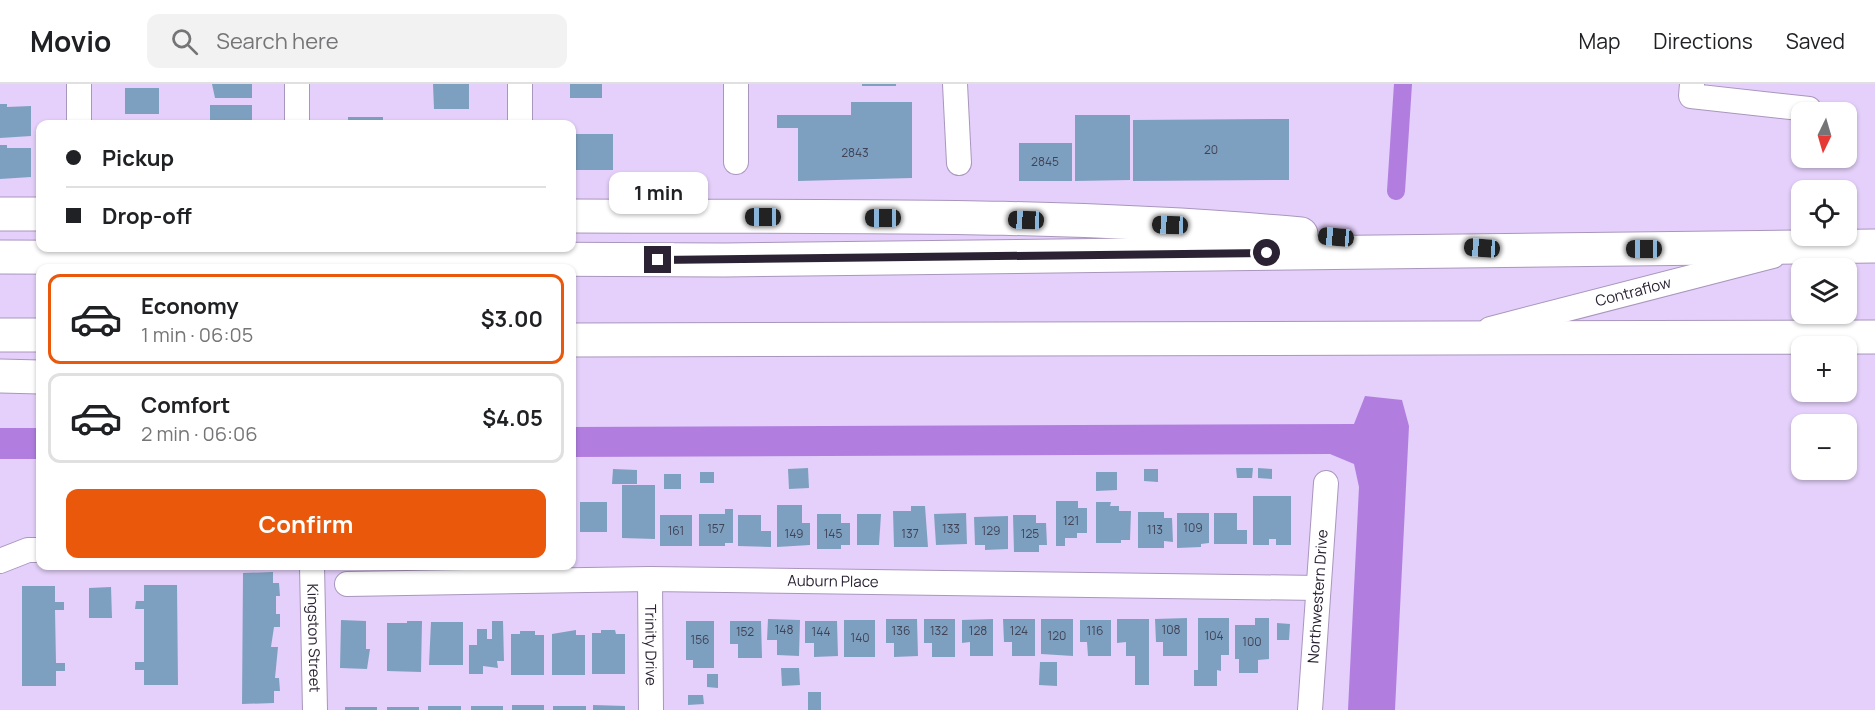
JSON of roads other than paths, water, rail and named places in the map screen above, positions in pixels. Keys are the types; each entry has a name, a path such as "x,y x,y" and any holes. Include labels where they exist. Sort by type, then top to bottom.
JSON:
{"highway":[{"path":"0,214 36,214"},
{"path":"576,216 979,218 1158,224 1503,250"},
{"path":"0,257 724,260 1875,246"},
{"path":"0,335 36,335"},
{"path":"576,340 1875,337"},
{"path":"0,376 36,377"}],"street":[{"path":"79,84 79,120"},
{"path":"297,84 297,120"},
{"path":"519,84 520,120"},
{"path":"736,84 736,162"},
{"path":"955,84 959,164"},
{"path":"1692,84 1691,96 1791,107"},
{"name":"Contraflow","path":"1459,337 1808,247"},
{"name":"Northwestern Drive","path":"1310,710 1326,483"},
{"path":"0,561 28,550 36,550"},
{"name":"Kingston Street","path":"312,570 315,710"},
{"name":"Auburn Place","path":"347,584 650,579 1318,588"},
{"name":"Trinity Drive","path":"650,579 651,710"}],"waterway":[{"path":"1396,191 1403,84"}]}
